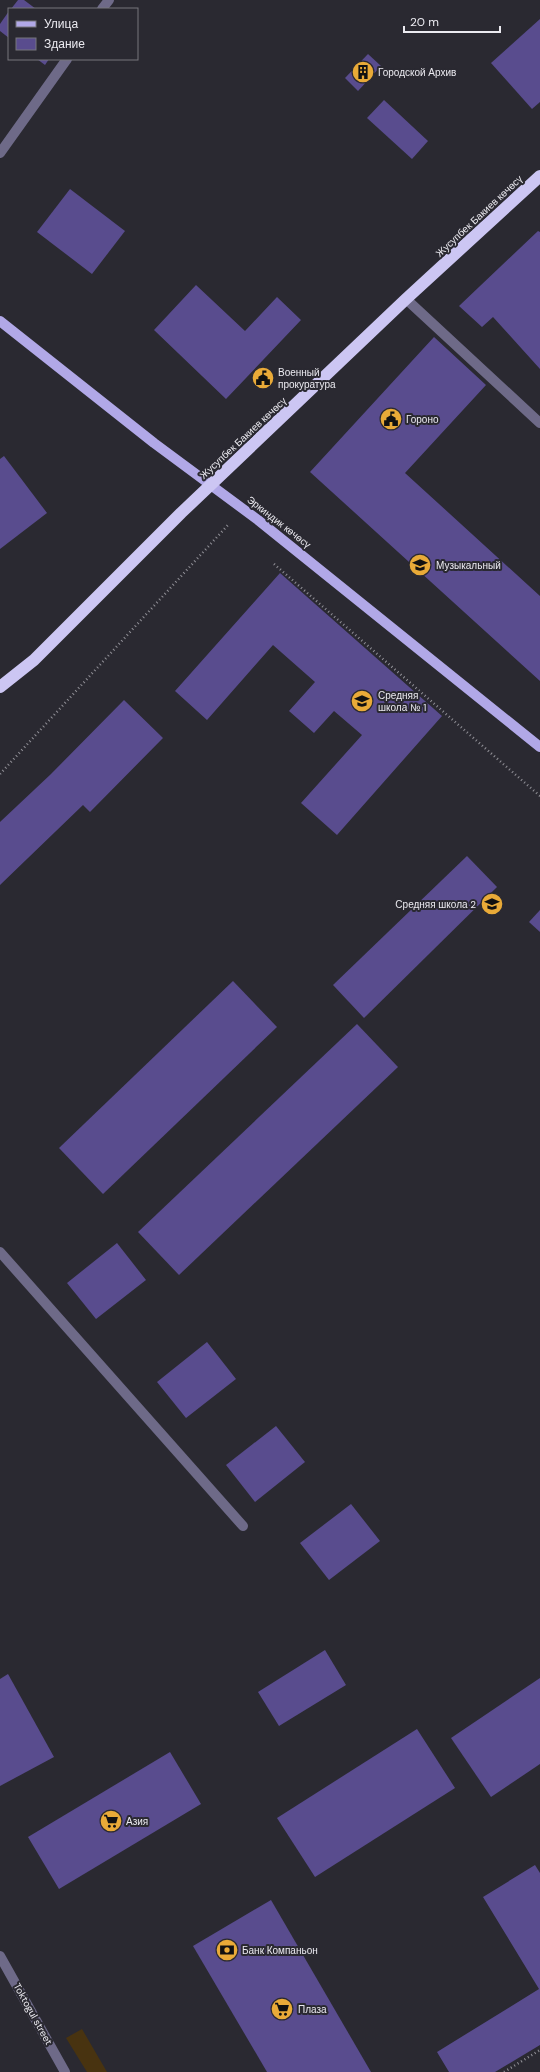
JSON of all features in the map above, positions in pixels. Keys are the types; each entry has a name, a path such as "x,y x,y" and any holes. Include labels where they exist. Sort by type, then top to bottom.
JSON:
{"highway":[{"name":"Жусупбек Бакиев көчөсү","path":"0,687 34,660 211,485 406,299 540,176"}],"main road":[{"name":"Эркиндик көчөсү","path":"0,321 258,520 540,747"}],"street":[{"path":"103,8 109,0"},
{"path":"0,153 66,60"},
{"path":"406,299 540,423"},
{"path":"0,1252 243,1526"},
{"name":"Toktogul street","path":"0,1956 65,2072"}],"path":[{"path":"0,774 228,524 234,529"},
{"path":"270,561 540,796"},
{"path":"504,2072 540,2050"}],"shaded area":[{"path":"82,2029 107,2072 87,2072 66,2038"}],"building":[{"path":"18,0 24,0 35,8 12,8"},
{"path":"8,12 8,37 0,31 0,24"},
{"path":"540,19 540,102 532,109 491,63"},
{"name":"Городской Архив","path":"368,54 381,66 358,91 345,78"},
{"path":"38,60 48,60 45,65"},
{"path":"384,100 428,141 412,159 367,118"},
{"path":"70,189 125,231 92,274 37,232"},
{"path":"538,231 540,232 540,369 493,317 482,327 459,306"},
{"path":"196,285 245,331 277,297 301,320 226,399 154,330"},
{"path":"434,337 486,385 405,473 540,596 540,681 310,472"},
{"path":"4,456 47,513 0,549 0,459"},
{"name":"Средняя школа № 1","path":"280,573 442,716 337,835 301,803 362,735 334,711 314,733 289,711 315,682 273,645 207,720 175,691"},
{"path":"124,700 163,738 90,812 83,805 0,885 0,822 51,774"},
{"path":"467,856 497,887 364,1018 333,985"},
{"path":"540,910 540,932 529,922"},
{"path":"233,981 277,1027 103,1194 59,1148"},
{"path":"357,1024 398,1067 179,1275 138,1232"},
{"path":"117,1243 146,1280 96,1319 67,1283"},
{"path":"207,1342 236,1379 186,1418 157,1382"},
{"path":"276,1426 305,1462 255,1502 226,1465"},
{"path":"351,1504 380,1541 329,1580 300,1543"},
{"path":"325,1650 346,1685 279,1726 258,1692"},
{"path":"8,1674 54,1757 0,1786 0,1679"},
{"path":"540,1678 540,1764 491,1797 451,1738"},
{"path":"417,1729 455,1788 315,1877 277,1818"},
{"path":"170,1752 201,1804 59,1889 28,1837"},
{"path":"535,1865 540,1873 540,2045 495,2072 449,2072 437,2052 539,1989 483,1897"},
{"name":"Плаза","path":"271,1900 371,2072 267,2072 193,1946"}],"place":[{"name":"Городской Архив","path":"363,72"},
{"name":"Военный прокуратура","path":"263,378"},
{"name":"Гороно","path":"391,419"},
{"name":"Музыкальный","path":"420,565"},
{"name":"Средняя школа № 1","path":"362,701"},
{"name":"Средняя школа 2","path":"492,904"},
{"name":"Азия","path":"111,1821"},
{"name":"Банк Компаньон","path":"227,1950"},
{"name":"Плаза","path":"282,2009"}]}
